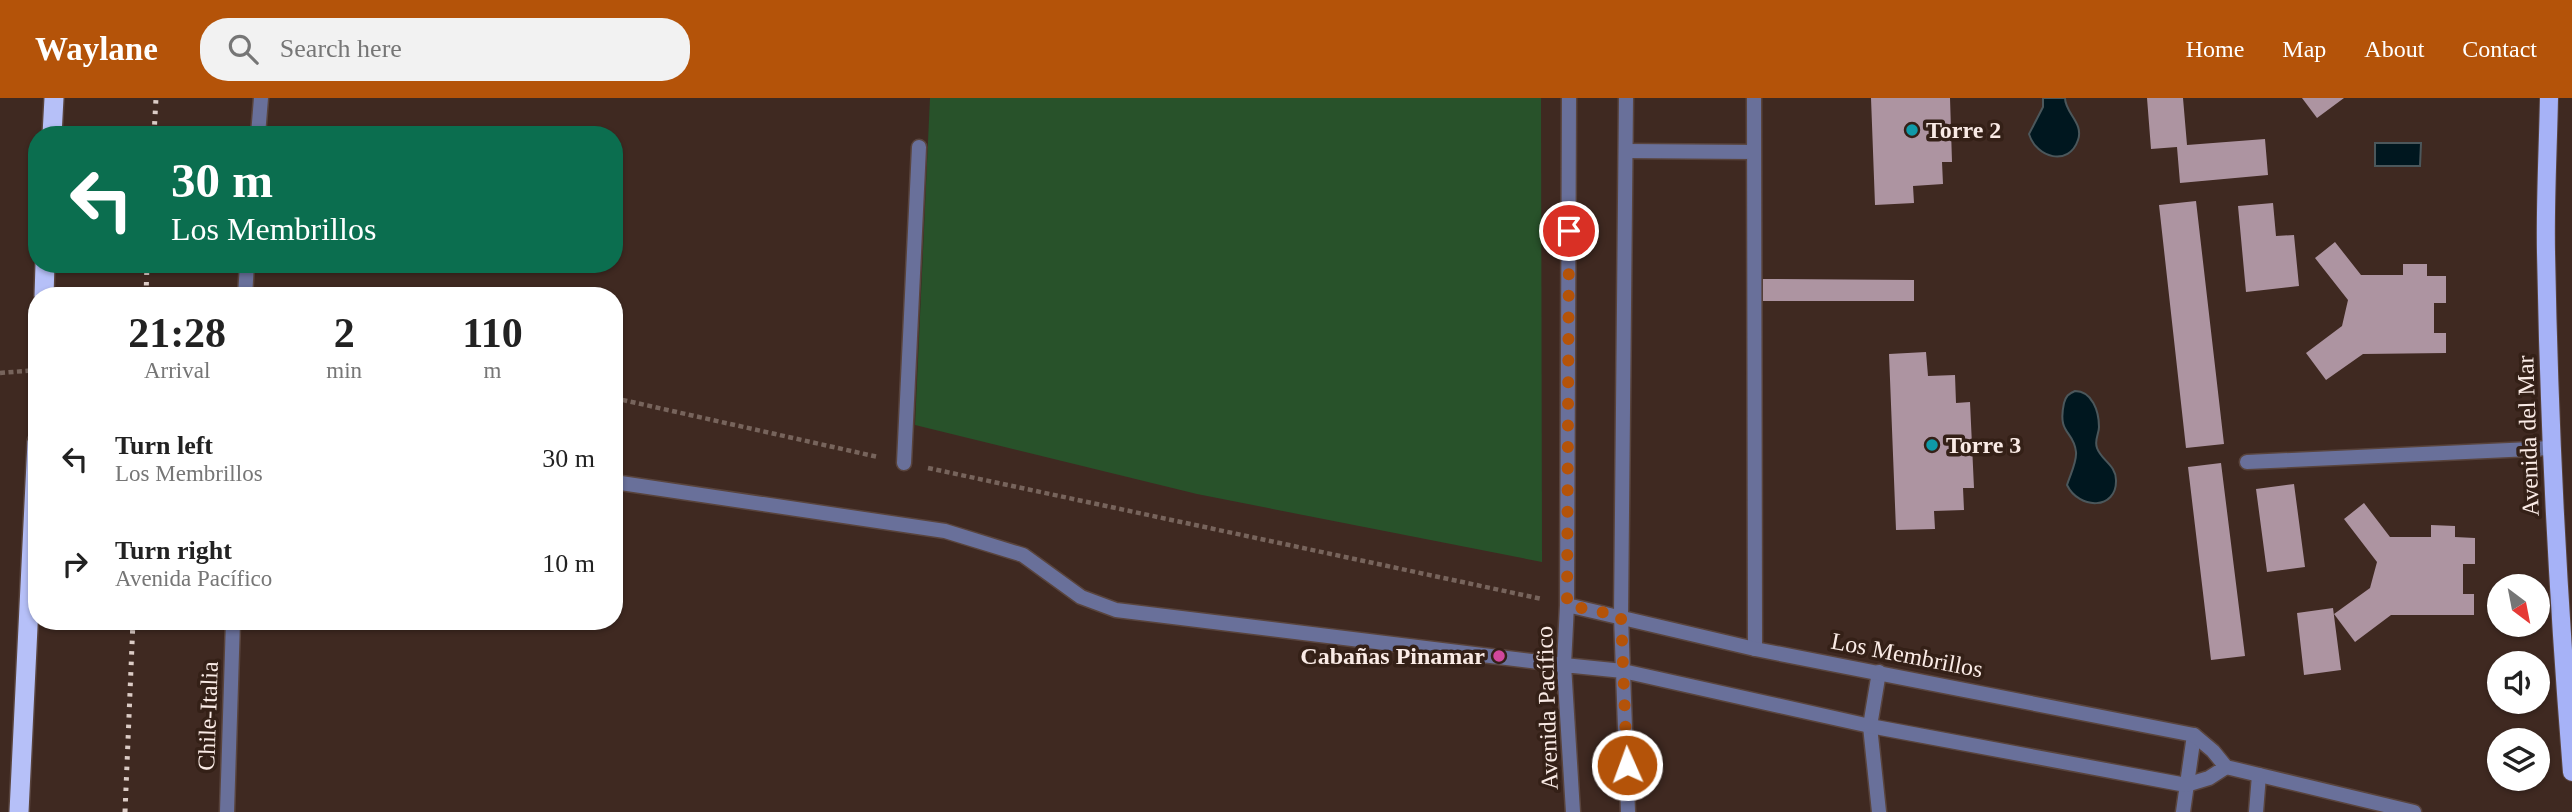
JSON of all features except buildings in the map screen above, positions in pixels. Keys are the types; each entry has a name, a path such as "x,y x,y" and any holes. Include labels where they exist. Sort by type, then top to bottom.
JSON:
{"highway":[{"path":"52,126 54,98"},
{"path":"19,812 28,627"}],"main road":[{"name":"Avenida del Mar","path":"2549,98 2546,249 2552,448 2561,638 2572,772"}],"street":[{"path":"259,126 261,98"},
{"name":"Avenida Pacífico","path":"1569,98 1567,605 1564,665 1573,812"},
{"path":"1626,98 1621,616 1628,812"},
{"path":"1754,98 1755,649"},
{"path":"904,463 919,147"},
{"path":"1626,151 1754,152"},
{"path":"2248,462 2552,448"},
{"path":"623,483 945,531 1023,555 1081,597 1116,610 1623,671 1870,726 2186,785 2209,778 2226,767"},
{"name":"Los Membrillos","path":"1567,605 1755,649 2194,735"},
{"name":"Chile-Italia","path":"227,812 233,630"},
{"path":"1879,672 1870,726 1879,812"},
{"path":"2194,735 2213,751 2226,767 2414,812"},
{"path":"2183,812 2194,735"},
{"path":"2256,812 2259,775"}],"path":[{"path":"0,373 28,371"},
{"path":"623,400 1567,605"}],"green space":[{"path":"930,98 1541,98 1542,562 1197,494 915,425"}],"water":[{"path":"2043,98 2065,98 2077,123 2078,140 2068,154 2045,154 2038,149 2029,134 2043,107"},
{"path":"2375,143 2421,143 2420,166 2375,166"},
{"path":"2075,391 2086,394 2096,409 2099,421 2097,448 2111,466 2116,480 2115,490 2110,497 2096,503 2080,499 2067,485 2076,452 2075,445 2064,427 2062,413 2067,397"}],"railway":[{"path":"154,126 156,98"},
{"path":"146,287 147,273"},
{"path":"125,812 133,630"}],"place":[{"name":"Torre 2","path":"1912,130"},
{"name":"Torre 3","path":"1932,445"},
{"name":"Cabañas Pinamar","path":"1499,656"}],"route":[{"path":"1569,231 1567,605 1621,616 1627,765"}]}
